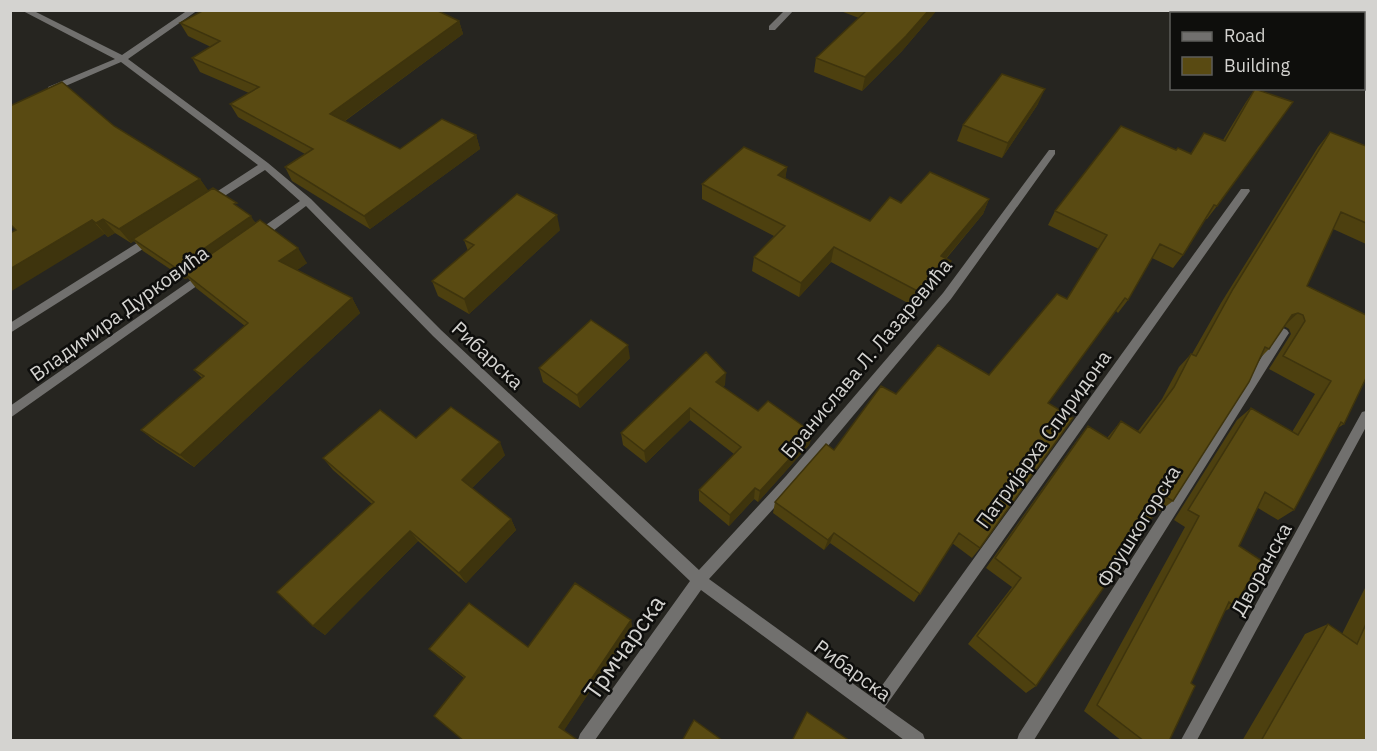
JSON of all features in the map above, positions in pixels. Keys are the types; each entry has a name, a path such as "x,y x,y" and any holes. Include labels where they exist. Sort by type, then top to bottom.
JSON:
{"street":[{"name":"Рибарска","path":"25,10 122,59 265,165 307,201 437,333 699,580 917,741"},
{"path":"41,94 122,59 194,10"},
{"path":"772,28 790,10"},
{"name":"Бранислава Л. Лазаревића","path":"699,580 791,480 946,296 1052,152"},
{"path":"196,209 265,165"},
{"name":"Патријарха Спиридона","path":"873,710 1245,191"},
{"path":"250,242 307,201"},
{"path":"10,329 157,234"},
{"name":"Владимира Дурковића","path":"10,413 212,270"},
{"name":"Фрушкогорска","path":"1025,741 1283,333"},
{"name":"Дворанска","path":"1189,741 1366,416"},
{"name":"Трмчарска","path":"586,741 699,580"}],"building":[{"path":"204,10 436,10 459,21 330,114 400,149 442,119 476,135 364,216 285,167 313,149 230,104 259,87 192,58 220,41 180,23"},
{"path":"867,10 929,10 865,77 816,58"},
{"path":"1002,74 1045,89 1008,143 963,125"},
{"path":"62,82 114,126 200,179 119,229 103,219 96,223 92,220 10,269 10,233 16,230 10,224 10,106"},
{"path":"1254,90 1293,102 1217,206 1214,205 1183,255 1160,244 1128,300 1125,298 1048,403 1073,418 980,548 959,533 920,594 834,533 828,540 775,502 826,444 834,450 881,386 896,394 938,345 989,375 1057,294 1067,299 1107,235 1055,211 1121,126 1176,150 1178,148 1191,154 1204,133 1225,141"},
{"path":"1330,132 1366,146 1366,223 1341,212 1307,286 1366,315 1366,378 1344,424 1341,422 1294,510 1265,492 1239,546 1262,561 1234,606 1229,602 1191,683 1195,686 1169,741 1144,741 1097,705 1199,516 1188,510 1251,408 1298,435 1331,381 1283,356 1305,321 1303,315 1298,313 1292,315 1269,349 1265,347 1249,382 1173,501 1166,497 1036,686 977,636 1021,578 995,558 1088,426 1109,439 1121,421 1140,433 1174,387 1191,354 1196,356 1233,289"},
{"path":"744,147 787,167 778,175 870,221 890,197 901,203 930,172 989,199 941,256 951,261 925,295 834,247 801,283 754,257 785,226 702,184"},
{"path":"213,188 237,203 234,204 251,216 176,268 133,239"},
{"path":"517,194 557,215 464,299 432,281 474,245 464,240"},
{"path":"260,220 298,248 279,261 352,298 180,455 141,430 204,376 194,370 248,323 184,273"},
{"path":"591,320 628,345 577,395 539,368"},
{"path":"706,352 726,373 716,382 758,411 768,401 813,433 760,491 755,488 730,515 699,490 741,447 690,408 644,451 621,433"},
{"path":"451,407 500,442 462,480 511,519 459,573 410,531 313,626 277,592 374,502 323,458 380,410 416,438"},
{"path":"575,583 631,620 559,727 579,741 464,741 434,716 465,677 429,649 469,603 528,647"},
{"path":"1328,624 1357,644 1366,624 1366,741 1261,741"},
{"path":"807,712 850,741 792,741"},
{"path":"694,720 723,741 682,741"}]}
